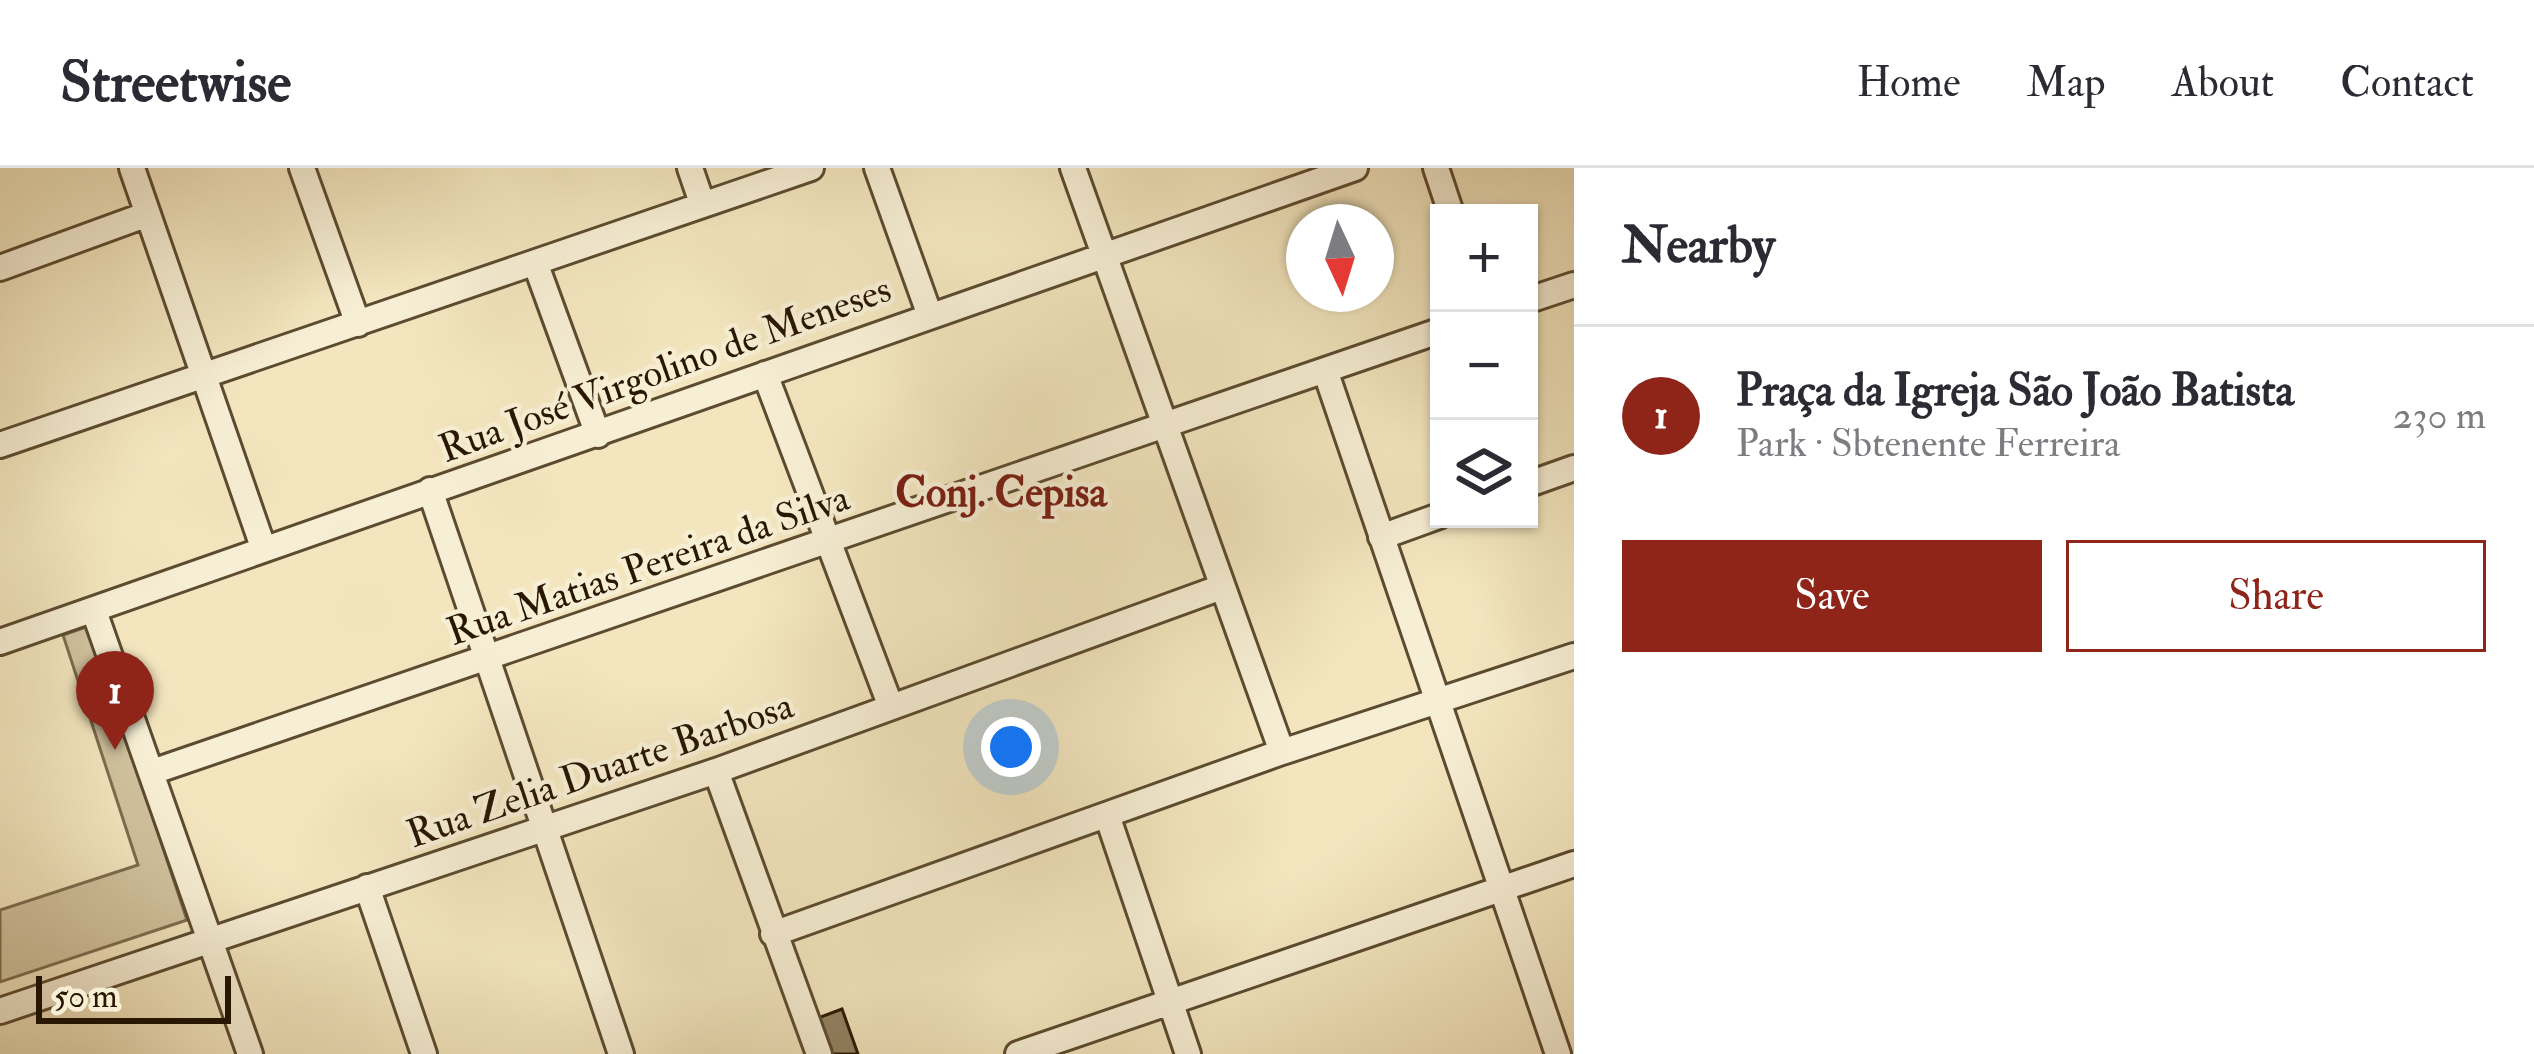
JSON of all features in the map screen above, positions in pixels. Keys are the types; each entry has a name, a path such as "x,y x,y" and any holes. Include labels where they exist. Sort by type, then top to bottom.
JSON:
{"street":[{"path":"132,168 263,547"},
{"path":"302,168 358,324"},
{"path":"690,168 702,203"},
{"path":"0,445 536,266 702,203 811,168"},
{"path":"877,168 929,313"},
{"path":"1072,168 1219,588 1282,752"},
{"name":"Rua José Virgolino de Meneses","path":"0,642 263,547 598,435 929,313 1355,168"},
{"path":"1436,168 1448,204"},
{"path":"0,268 148,214"},
{"path":"536,266 598,435"},
{"path":"1538,297 1574,285"},
{"name":"Rua Matias Pereira da Silva","path":"152,772 1430,334"},
{"path":"1325,370 1558,1054"},
{"path":"766,374 891,707"},
{"path":"1538,481 1574,468"},
{"path":"430,490 621,1054"},
{"path":"1381,537 1430,519"},
{"name":"Rua Zelia Duarte Barbosa","path":"0,1011 716,771 1219,588"},
{"path":"94,611 250,1054"},
{"path":"773,934 1282,752 1574,656"},
{"path":"716,771 819,1054"},
{"path":"1108,818 1188,1054"},
{"path":"1018,1054 1574,864"},
{"path":"367,887 424,1054"}],"shaded area":[{"path":"89,626 187,920 0,982 0,910 138,865 63,635"}],"building":[{"path":"842,1009 858,1054 821,1054 810,1021"}],"place":[{"name":"Praça da Igreja São João Batista","path":"115,750"}],"district":[{"name":"Conj. Cepisa","path":"1001,493"}]}
